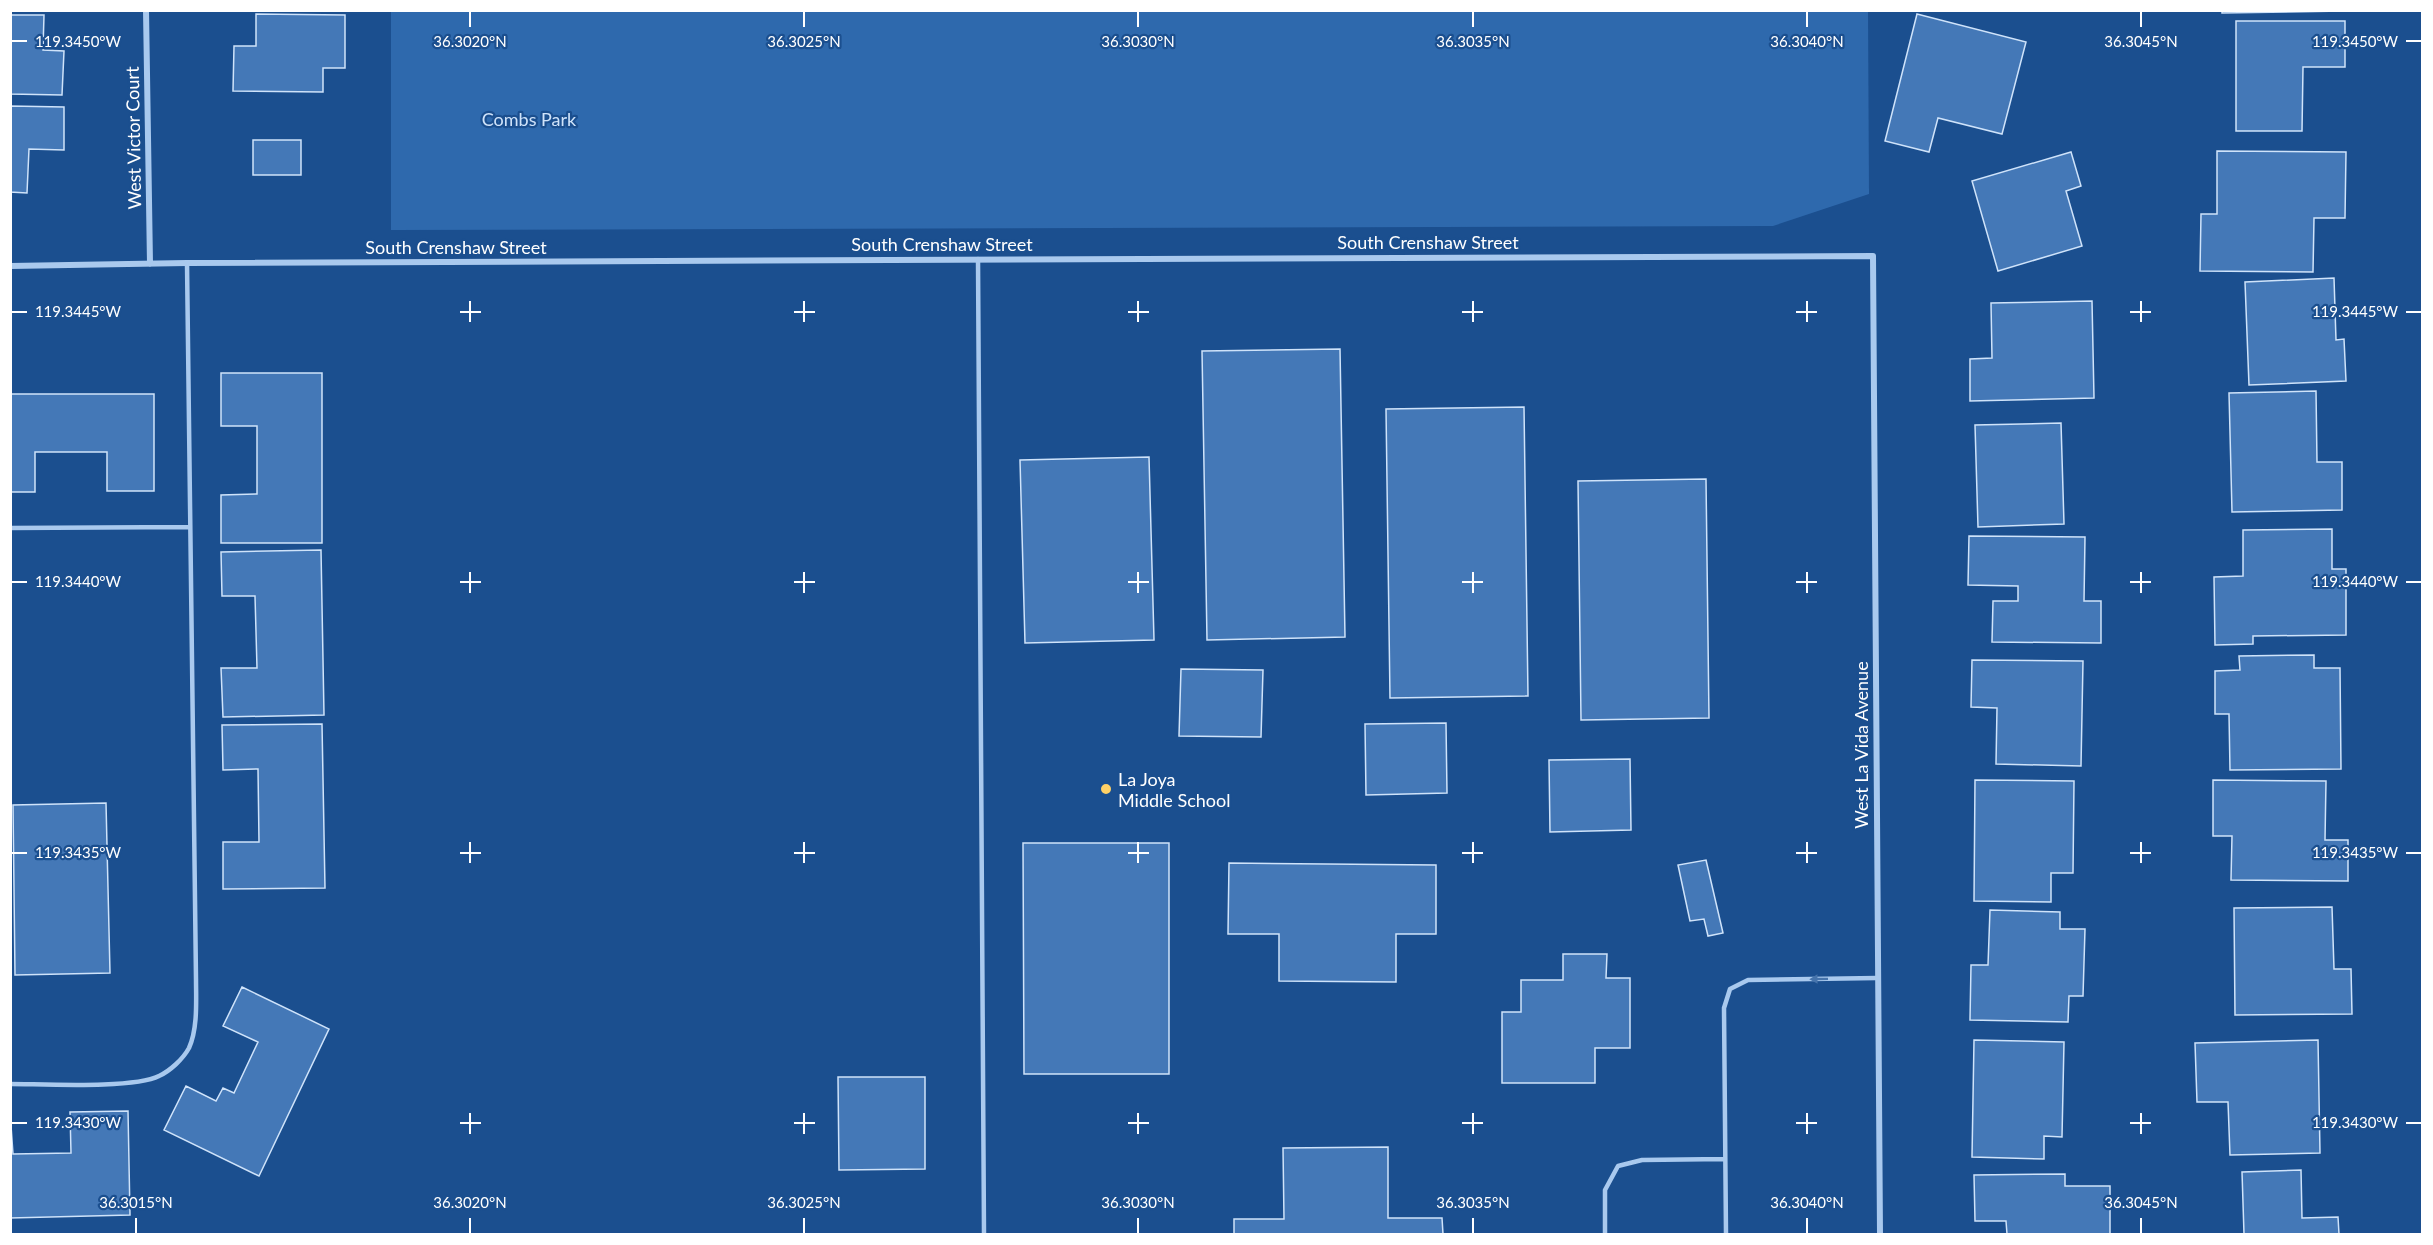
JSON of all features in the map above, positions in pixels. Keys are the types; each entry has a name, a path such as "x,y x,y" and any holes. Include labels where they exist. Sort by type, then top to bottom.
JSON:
{"street":[{"name":"West Victor Court","path":"146,10 150,264"},
{"name":"South Crenshaw Street","path":"10,266 187,263 1873,256"},
{"name":"West La Vida Avenue","path":"1873,256 1880,1234"}],"lane":[{"path":"978,259 984,1234"},
{"path":"10,1084 130,1082 158,1077 177,1064 189,1047 196,1006 187,263"},
{"path":"10,528 190,526"},
{"path":"1726,1234 1724,1008 1730,989 1748,980 1877,978"},
{"path":"1605,1234 1605,1190 1617,1166 1642,1160 1725,1159"}],"green space":[{"name":"Combs Park","path":"391,11 1868,11 1869,194 1773,226 391,230"}],"building":[{"path":"2222,10 2343,10 2343,11 2222,13"},
{"path":"256,14 345,15 345,68 323,68 323,92 233,91 234,46 256,46"},
{"path":"1917,14 2026,42 2002,134 1938,118 1929,152 1885,141"},
{"path":"10,15 44,15 43,50 64,51 62,95 10,94"},
{"path":"2236,21 2345,21 2345,67 2303,67 2302,131 2236,131"},
{"path":"10,106 64,107 64,150 29,149 27,193 10,192"},
{"path":"253,140 301,140 301,175 253,175"},
{"path":"2217,151 2346,152 2345,218 2314,218 2313,272 2200,271 2201,214 2217,214"},
{"path":"2071,152 2081,186 2066,191 2082,246 1998,271 1972,181"},
{"path":"2334,278 2336,340 2344,339 2346,381 2249,385 2245,282"},
{"path":"2092,301 2094,398 1970,401 1970,359 1992,358 1991,303"},
{"path":"1340,349 1345,637 1207,640 1202,351"},
{"path":"221,373 322,373 322,543 221,543 221,495 257,494 257,426 221,426"},
{"path":"2316,391 2317,462 2342,462 2342,510 2232,512 2229,393"},
{"path":"10,394 154,394 154,491 107,491 107,452 35,452 35,492 10,492"},
{"path":"1524,407 1528,696 1390,698 1386,409"},
{"path":"2061,423 2064,524 1978,527 1975,425"},
{"path":"1149,457 1154,640 1025,643 1020,460"},
{"path":"1706,479 1709,718 1581,720 1578,481"},
{"path":"2332,529 2332,569 2346,569 2346,635 2253,636 2253,644 2215,645 2214,577 2243,576 2243,530"},
{"path":"1969,536 2085,537 2084,601 2101,601 2101,643 1992,642 1993,601 2018,601 2018,586 1968,585"},
{"path":"321,550 324,715 223,717 221,668 257,668 255,596 222,596 221,552"},
{"path":"2314,655 2314,668 2340,668 2341,769 2230,770 2229,714 2215,714 2215,671 2240,670 2239,656"},
{"path":"1972,660 2083,661 2081,766 1996,764 1997,708 1971,707"},
{"path":"1181,669 1263,670 1261,737 1179,736"},
{"path":"1446,723 1447,793 1366,795 1365,724"},
{"path":"322,724 325,888 223,889 223,842 259,842 258,769 223,770 222,725"},
{"path":"1630,759 1631,830 1550,832 1549,760"},
{"path":"1975,780 2074,781 2073,873 2051,873 2051,902 1974,901"},
{"path":"2213,780 2326,781 2325,840 2348,840 2348,881 2231,880 2232,836 2213,836"},
{"path":"106,803 110,973 15,975 13,805"},
{"path":"1023,843 1169,843 1169,1074 1024,1074"},
{"path":"1706,860 1723,933 1708,936 1704,919 1690,921 1678,865"},
{"path":"1229,863 1436,865 1436,934 1396,934 1396,982 1279,981 1279,934 1228,934"},
{"path":"2332,907 2334,969 2351,969 2352,1014 2235,1015 2234,908"},
{"path":"1990,910 2060,912 2060,929 2085,929 2083,996 2069,996 2068,1022 1970,1020 1971,965 1988,965"},
{"path":"1563,954 1607,954 1606,978 1630,978 1630,1048 1595,1048 1595,1083 1502,1083 1502,1012 1521,1012 1521,980 1563,980"},
{"path":"242,987 329,1029 259,1176 164,1130 186,1086 216,1101 223,1088 234,1093 258,1042 223,1026"},
{"path":"1974,1040 2064,1042 2062,1137 2044,1136 2044,1159 1972,1157"},
{"path":"2318,1040 2320,1153 2230,1155 2228,1102 2197,1102 2195,1043"},
{"path":"838,1077 925,1077 925,1169 839,1170"},
{"path":"10,1111 13,1154 71,1153 70,1112 128,1111 130,1215 10,1218"},
{"path":"1388,1147 1388,1218 1442,1218 1443,1234 1234,1234 1234,1219 1284,1219 1283,1148"},
{"path":"2301,1170 2302,1218 2338,1217 2339,1234 2244,1234 2242,1172"},
{"path":"2065,1174 2065,1186 2110,1186 2110,1234 2007,1234 2006,1221 1975,1221 1974,1175"}],"place":[{"name":"La Joya Middle School","path":"1106,789"}]}
